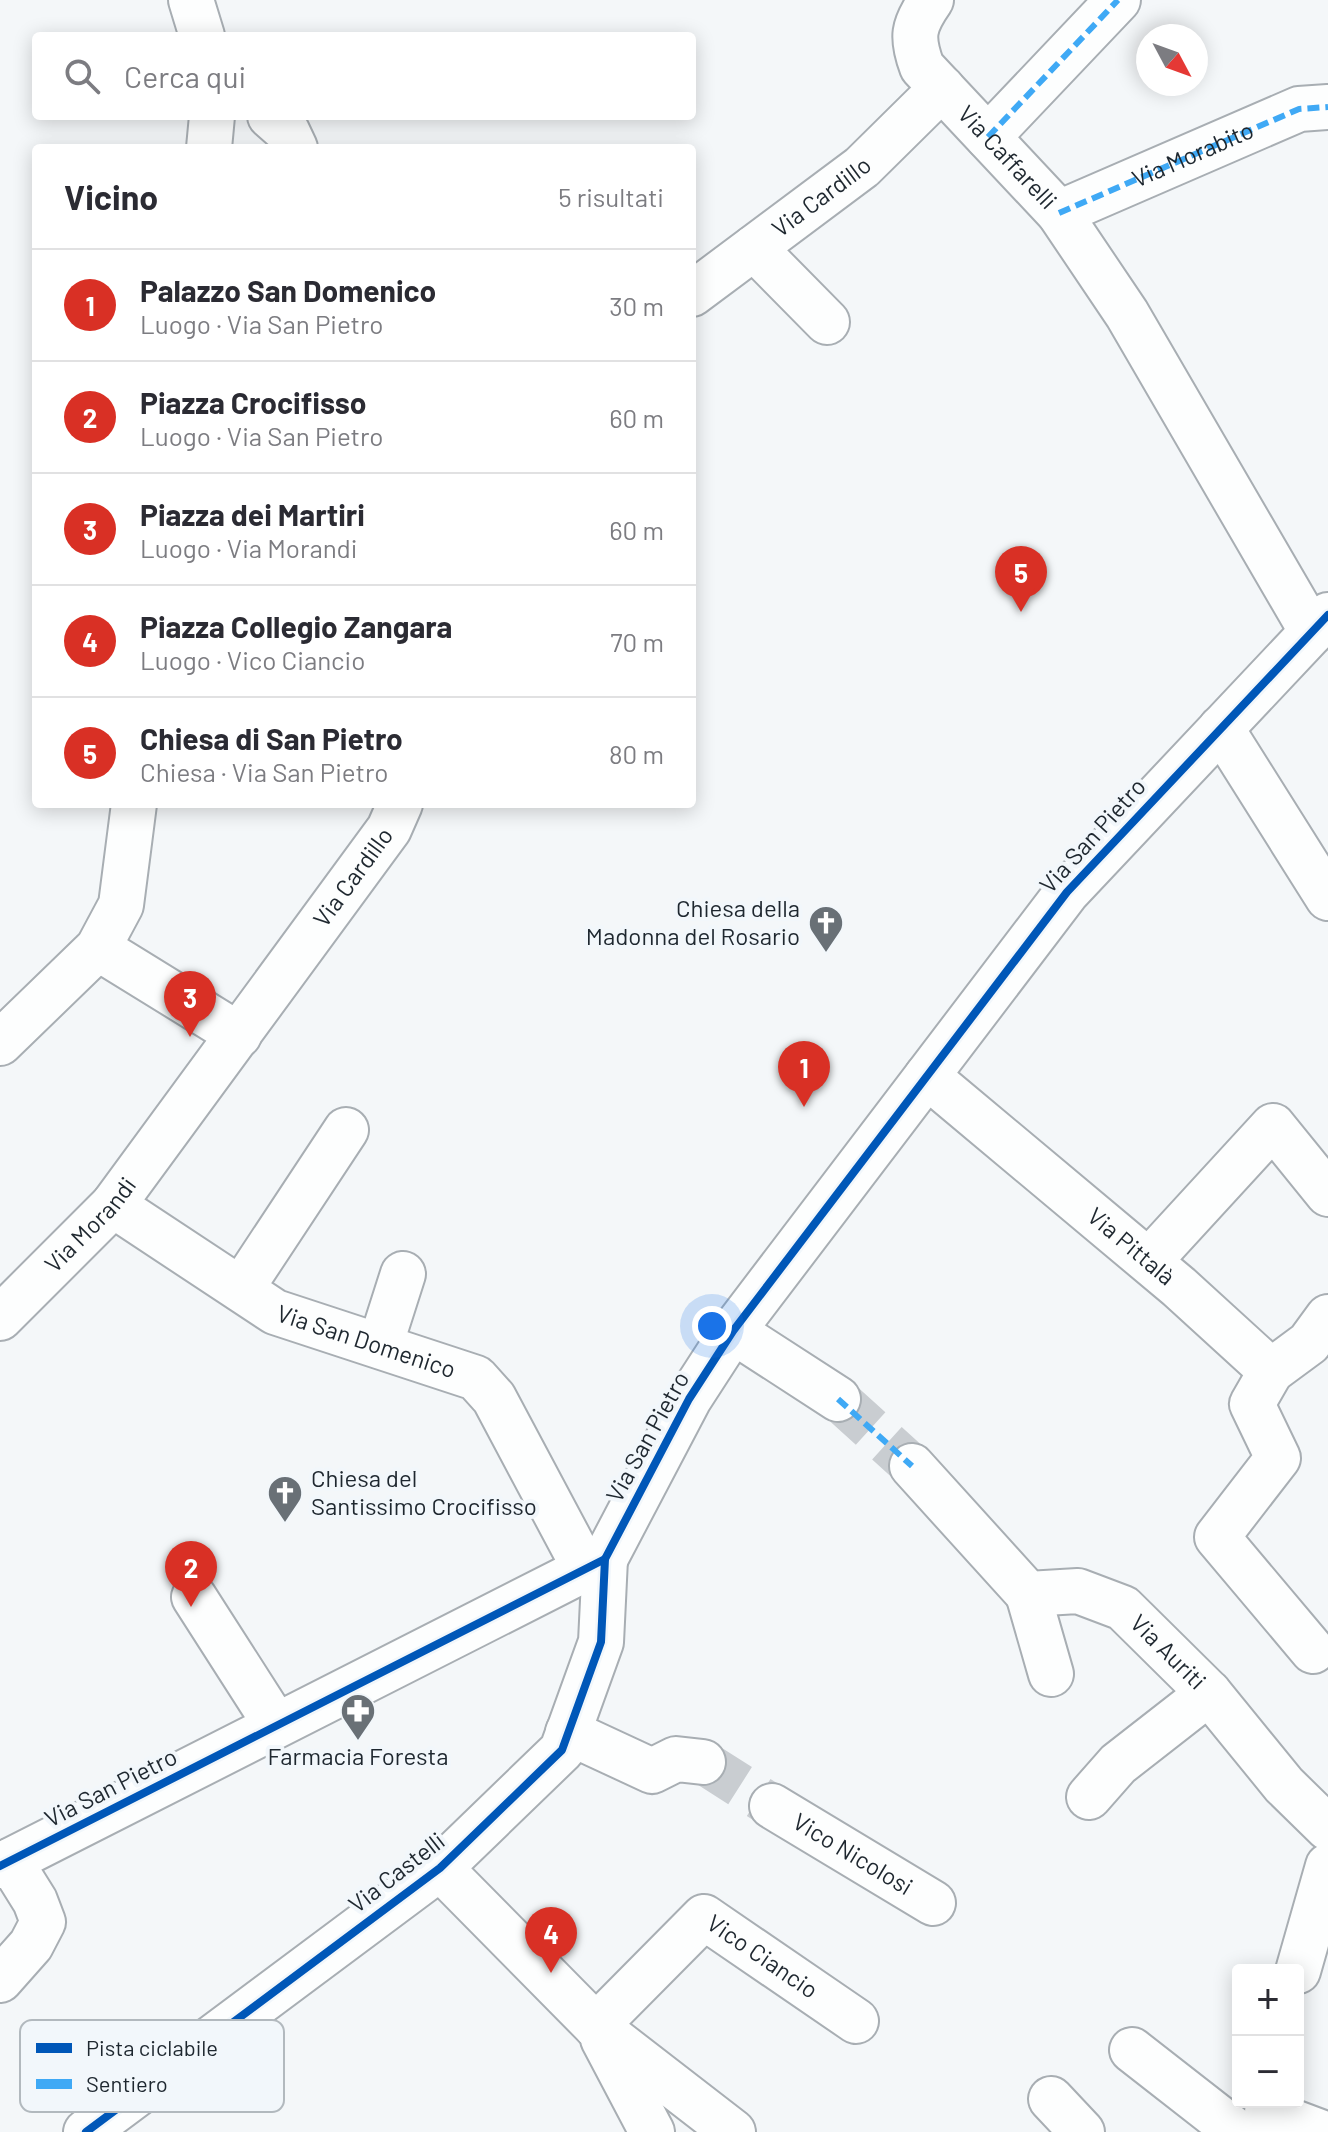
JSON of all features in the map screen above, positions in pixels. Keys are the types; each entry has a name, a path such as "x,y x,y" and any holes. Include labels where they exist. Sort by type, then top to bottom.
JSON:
{"street":[{"path":"191,0 201,32"},
{"name":"Via Caffarelli","path":"931,0 918,19 913,43 922,67 1059,213 1127,314 1320,623"},
{"path":"988,137 1118,0"},
{"name":"Via Cardillo","path":"696,291 862,167 942,88"},
{"name":"Via Morabito","path":"1059,213 1299,109 1328,107"},
{"path":"209,144 212,120"},
{"path":"275,120 287,131 293,144"},
{"path":"754,248 827,322"},
{"name":"Via San Pietro","path":"5,1864 595,1564 689,1399 733,1331 1067,892 1181,767 1320,623"},
{"path":"1221,728 1328,898"},
{"path":"0,1043 98,948 121,905 133,808"},
{"name":"Via Cardillo","path":"239,1035 389,829 398,808"},
{"path":"98,948 239,1035"},
{"name":"Via Morandi","path":"0,1318 113,1205 239,1035"},
{"name":"Via Pittalà","path":"927,1076 1149,1261 1271,1371"},
{"path":"1149,1261 1273,1126 1328,1194"},
{"path":"241,1289 346,1130"},
{"name":"Via San Domenico","path":"113,1205 275,1312 476,1378 494,1398 595,1564"},
{"path":"380,1346 403,1274"},
{"path":"1313,1651 1217,1537 1278,1458 1252,1404 1271,1371 1309,1343 1328,1317"},
{"path":"733,1331 838,1399"},
{"path":"912,1466 1028,1594 1051,1674"},
{"name":"Via Castelli","path":"236,2020 440,1868 562,1750 601,1642 595,1564"},
{"name":"Via Auriti","path":"1028,1594 1078,1591 1123,1608 1209,1693 1284,1785 1328,1828"},
{"path":"194,1597 276,1725"},
{"path":"1089,1797 1118,1764 1209,1693"},
{"path":"568,1732 652,1771 676,1759 703,1762"},
{"name":"Vico Nicolosi","path":"772,1806 933,1903"},
{"path":"0,1980 31,1945 43,1922 35,1901 5,1864"},
{"path":"1300,1964 1328,1866"},
{"path":"440,1868 596,2026 733,2132"},
{"name":"Vico Ciancio","path":"596,2026 704,1917 856,2021"},
{"path":"596,2026 652,2132"},
{"path":"1132,2050 1254,2120 1320,2132"},
{"path":"1051,2099 1082,2132"},
{"name":"Via Castelli","path":"86,2132 113,2112"}],"tunnel":[{"path":"838,1399 912,1466"},
{"path":"703,1762 772,1806"}],"marked path":[{"path":"988,137 1118,0"},
{"path":"1059,213 1299,109 1328,107"},
{"path":"838,1399 912,1466"}],"cycle path":[{"path":"0,1866 605,1559 689,1399 733,1331 1067,892 1328,615"},
{"path":"236,2020 440,1868 562,1750 601,1642 605,1559"},
{"path":"86,2132 113,2112"}],"place":[{"name":"Chiesa di San Pietro","path":"1021,612"},
{"name":"Chiesa della Madonna del Rosario","path":"826,954"},
{"name":"Piazza dei Martiri","path":"190,1037"},
{"name":"Palazzo San Domenico","path":"804,1107"},
{"name":"Chiesa del Santissimo Crocifisso","path":"285,1524"},
{"name":"Piazza Crocifisso","path":"191,1607"},
{"name":"Farmacia Foresta","path":"358,1742"},
{"name":"Piazza Collegio Zangara","path":"551,1973"}]}
